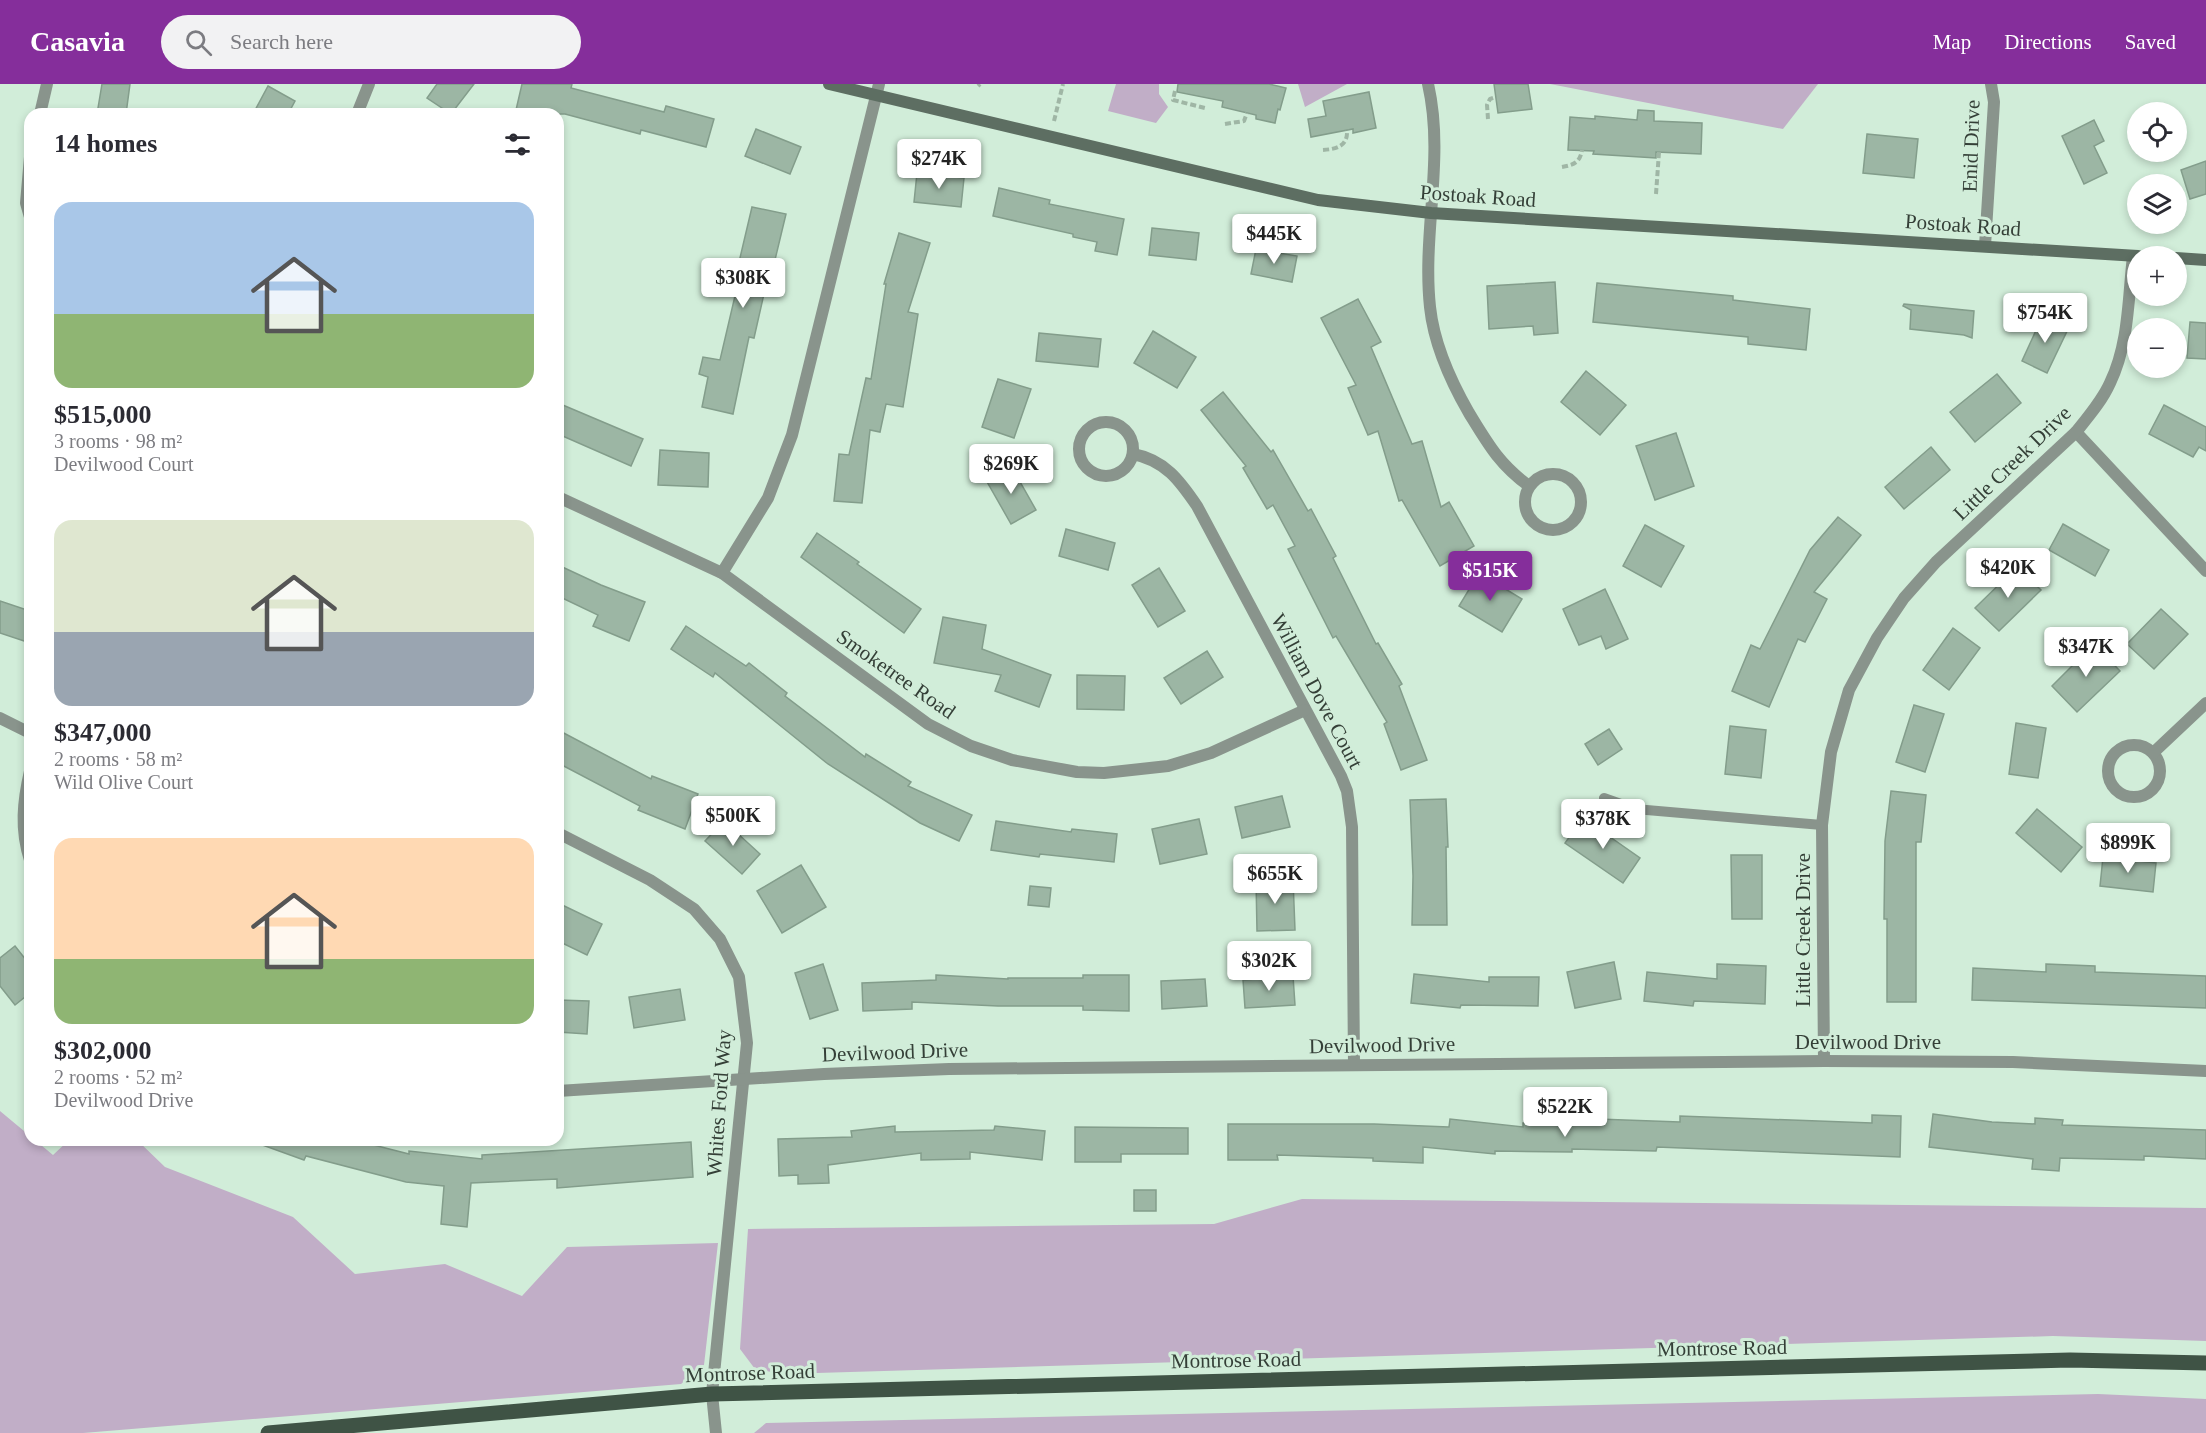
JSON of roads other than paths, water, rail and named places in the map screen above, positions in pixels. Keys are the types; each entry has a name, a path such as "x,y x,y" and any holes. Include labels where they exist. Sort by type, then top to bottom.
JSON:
{"main road":[{"name":"Montrose Road","path":"268,1433 712,1394 2070,1360 2206,1363"}],"street":[{"path":"41,108 47,84"},
{"path":"359,108 369,84"},
{"name":"Postoak Road","path":"829,84 877,90 1051,136 1318,200 1431,213 2127,255"},
{"path":"1428,84 1435,126 1428,281 1430,308 1443,362 1462,400 1495,455 1510,472 1529,486"},
{"name":"Enid Drive","path":"1985,246 1994,102 1991,84"},
{"path":"722,573 768,498 792,435 877,90"},
{"path":"2187,259 2206,260"},
{"name":"Little Creek Drive","path":"1824,1061 1822,825 1831,752 1849,690 1877,638 1904,598 1936,562 2076,432 2094,409 2110,384 2118,364 2129,306"},
{"path":"1106,422 1124,428 1130,435 1134,454 1124,470 1107,477 1089,470 1079,454 1079,445 1082,435 1088,428 1096,423 1106,422"},
{"path":"2076,432 2206,571"},
{"name":"William Dove Court","path":"1134,454 1147,456 1163,465 1179,480 1197,506 1341,776 1350,808 1353,845 1354,1065"},
{"path":"1552,473 1569,478 1580,492 1580,510 1576,518 1570,524 1554,531 1537,526 1530,520 1524,503 1529,486 1535,479 1552,473"},
{"name":"Smoketree Road","path":"564,499 722,573 928,724 971,746 1012,760 1077,772 1168,766 1211,753 1305,710"},
{"path":"2153,753 2206,703"},
{"path":"0,718 24,730"},
{"path":"2138,745 2146,747 2153,753 2160,770 2155,787 2139,796 2130,797 2114,788 2108,771 2109,763 2120,748 2138,745"},
{"path":"24,795 24,837"},
{"name":"Whites Ford Way","path":"564,836 650,880 694,909 720,939 739,977 747,1043 712,1394 716,1433"},
{"name":"Devilwood Drive","path":"564,1091 824,1074 949,1069 1824,1061 2013,1062 2206,1071"}],"lane":[{"path":"1604,798 1635,809 1822,825"}]}
